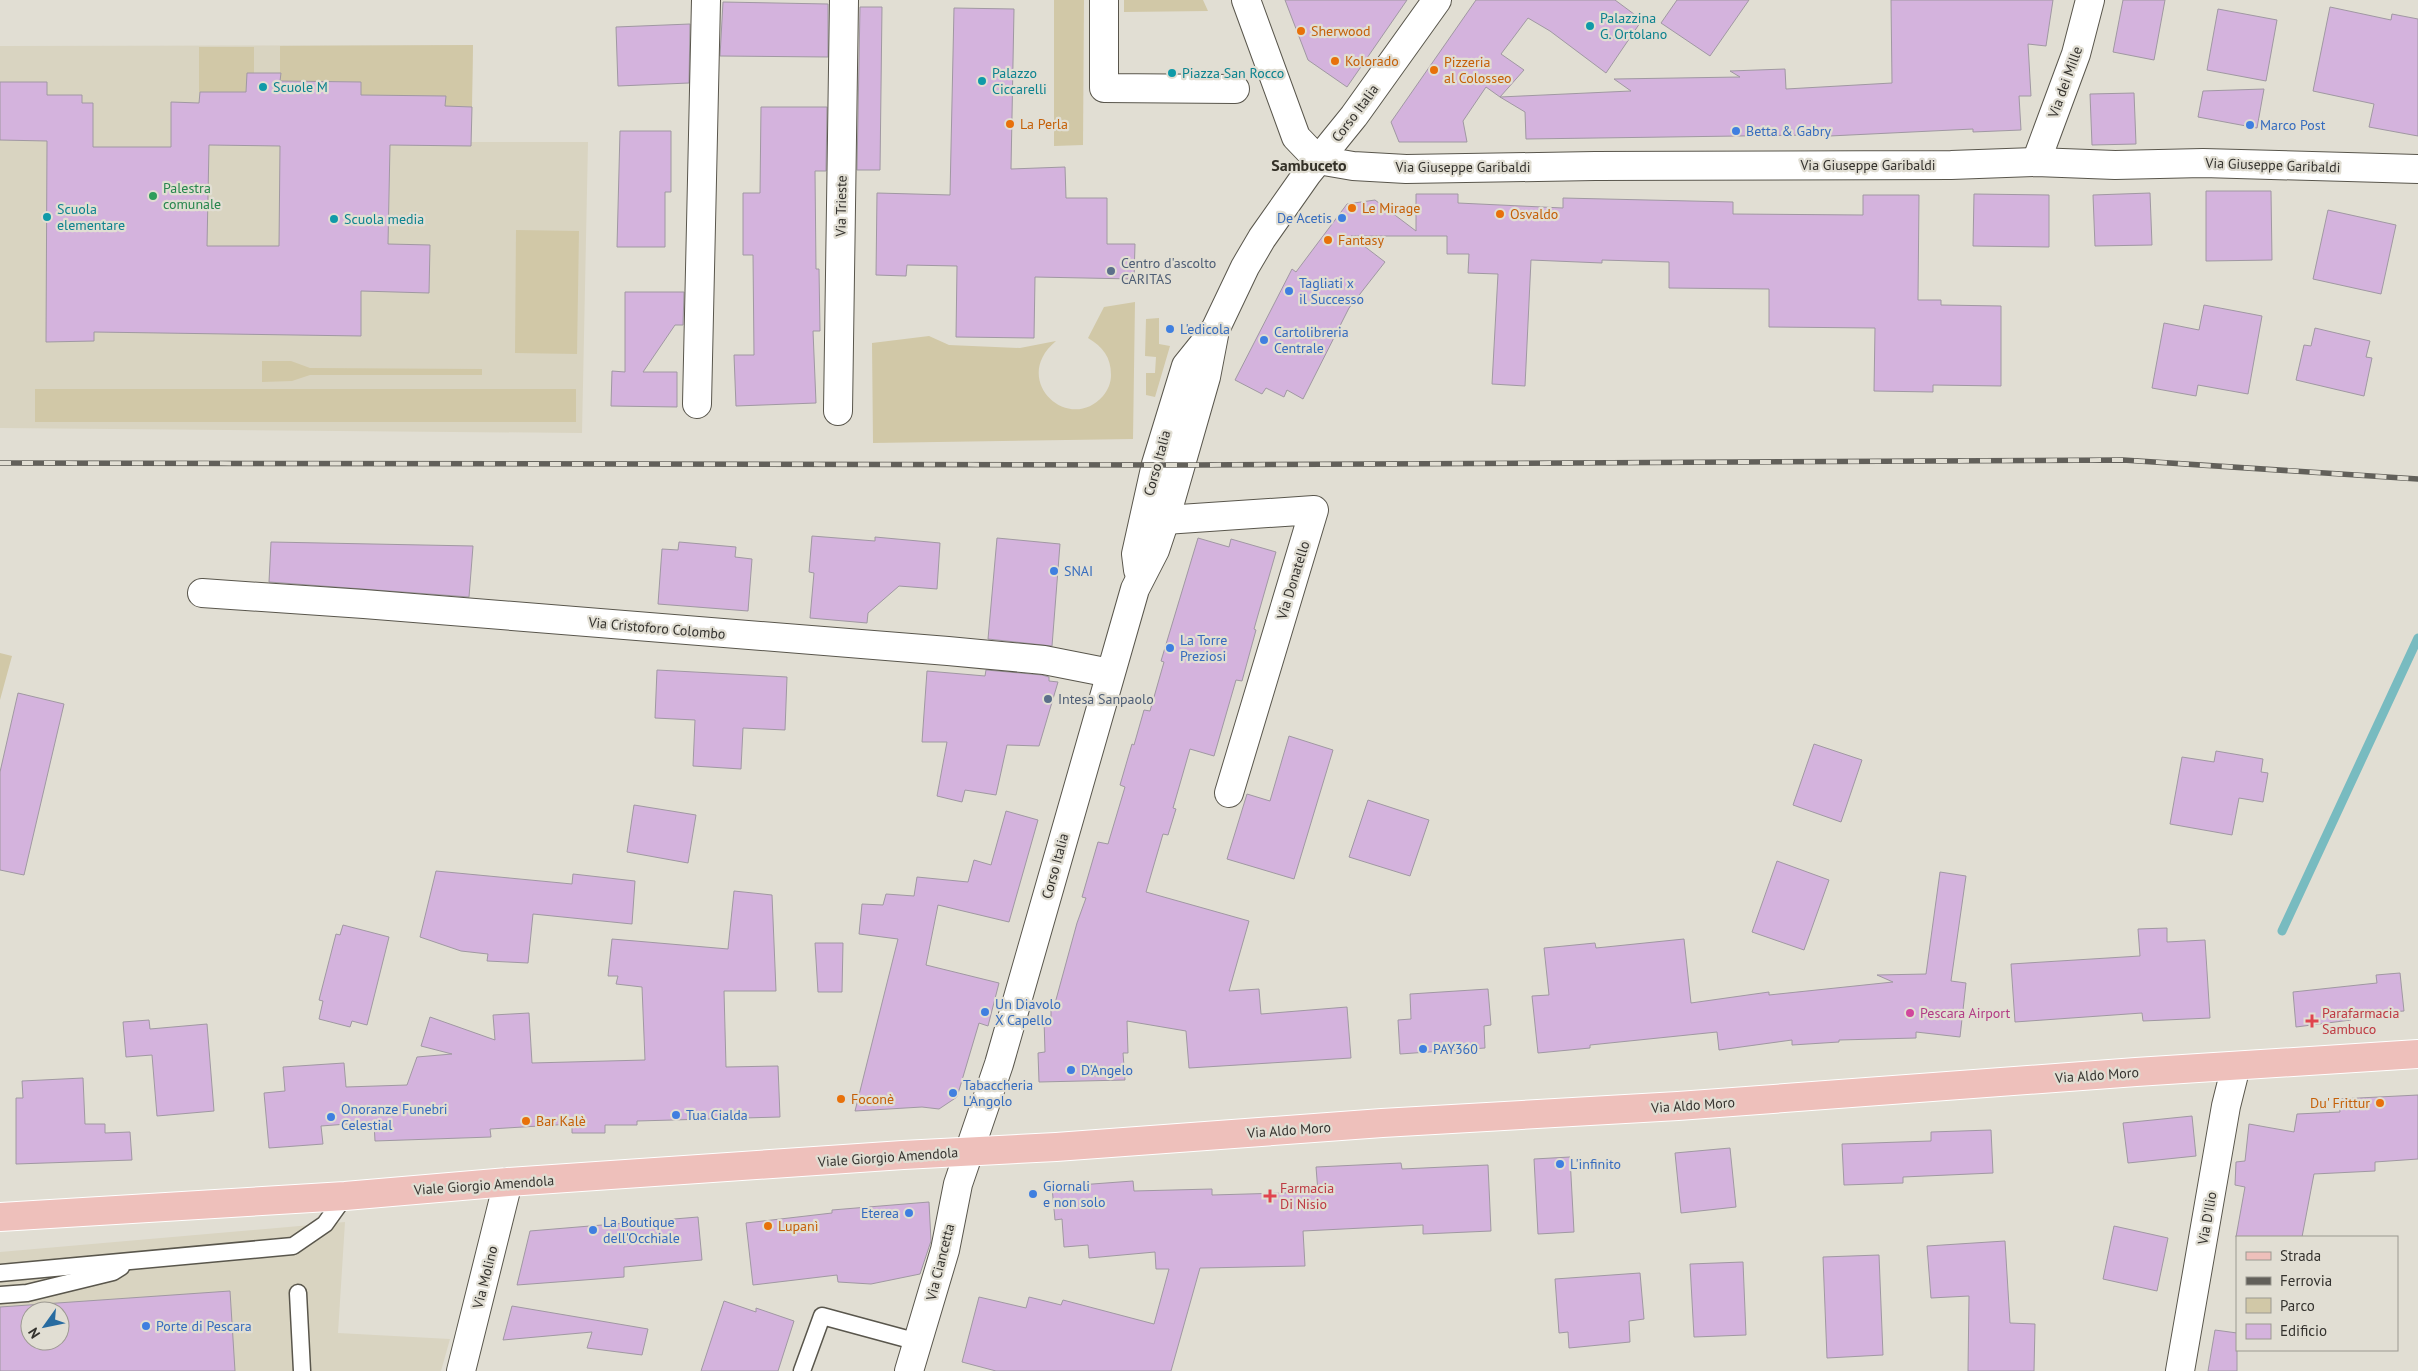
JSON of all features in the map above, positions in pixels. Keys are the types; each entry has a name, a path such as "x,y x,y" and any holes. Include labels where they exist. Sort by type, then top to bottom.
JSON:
{"main road":[{"name":"Via Aldo Moro","path":"968,1152 1382,1123 1678,1106 2418,1054"},
{"name":"Viale Giorgio Amendola","path":"0,1217 345,1196 508,1182 968,1152"}],"street":[{"path":"697,404 706,0"},
{"name":"Via Trieste","path":"838,411 844,0"},
{"path":"1104,0 1104,88 1235,89"},
{"path":"1246,0 1296,137 1318,160"},
{"name":"Corso Italia","path":"1139,579 1136,554 1141,530 1156,464 1186,366 1215,330 1262,238 1318,160 1354,116 1437,0"},
{"name":"Via dei Mille","path":"2036,162 2076,54 2090,0"},
{"name":"Via Giuseppe Garibaldi","path":"1318,160 1353,166 1406,169 1595,166 1951,165 2036,162 2115,165 2203,163 2418,169"},
{"name":"Corso Italia","path":"968,1152 999,1064 1110,674 1139,579 1155,550 1165,520 1206,377 1215,330"},
{"name":"Via Donatello","path":"1165,520 1314,510 1229,793"},
{"name":"Via Cristoforo Colombo","path":"202,593 364,604 948,651 1044,660 1110,674"},
{"name":"Via D'Ilio","path":"2180,1371 2226,1106 2236,1066"},
{"name":"Via Ciancetta","path":"909,1371 945,1250 958,1184 968,1152"},
{"name":"Via Molino","path":"461,1371 508,1182"}],"lane":[{"path":"0,1273 293,1246 325,1224 345,1196"},
{"path":"0,1295 27,1293 113,1272 134,1260"},
{"path":"298,1293 302,1371"},
{"path":"802,1371 822,1316 918,1342"}],"shaded area":[{"path":"473,45 471,142 588,142 582,433 0,428 0,46"},
{"path":"345,1222 338,1333 450,1339 441,1371 0,1371 0,1252"}],"green space":[{"path":"1054,0 1084,0 1083,145 1054,146"},
{"path":"1124,0 1203,0 1208,11 1124,12"},
{"path":"473,45 472,107 445,106 445,96 361,95 361,82 280,81 280,46"},
{"path":"199,47 254,47 254,73 247,73 246,92 199,92"},
{"path":"516,230 579,231 577,354 515,353"},
{"path":"1135,302 1133,439 873,443 872,343 929,336 949,345 1020,348 1056,341 1043,356 1039,372 1041,386 1049,398 1061,406 1075,409 1089,406 1103,396 1110,384 1111,369 1108,358 1098,345 1088,338 1104,307"},
{"path":"1159,318 1159,344 1170,346 1155,397 1146,395 1146,373 1155,373 1156,357 1145,356 1146,319"},
{"path":"262,361 291,361 310,368 482,369 482,375 310,375 292,381 262,382"},
{"path":"35,389 576,389 576,422 35,422"},
{"path":"0,653 12,656 0,700"}],"building":[{"path":"1285,0 1407,0 1347,87 1308,60"},
{"path":"1476,0 1615,0 1642,20 1606,73 1550,31 1528,18 1501,54 1524,70 1500,97 1486,87 1463,121 1467,142 1399,142 1391,122"},
{"path":"1677,0 1749,0 1710,56 1661,23"},
{"path":"1891,0 2053,0 2046,46 2028,44 2031,96 2019,96 2021,130 1973,132 1973,129 1809,137 1809,135 1526,139 1525,112 1500,97 1631,91 1614,79 1740,77 1730,71 1785,69 1786,89 1892,83"},
{"path":"2123,0 2165,0 2154,60 2113,52"},
{"path":"723,2 828,4 828,57 720,56"},
{"path":"860,7 882,7 880,170 857,170"},
{"path":"2330,7 2391,20 2392,14 2418,19 2418,136 2369,127 2374,104 2313,91"},
{"path":"954,8 1014,9 1011,169 1065,167 1066,198 1107,198 1107,244 1135,244 1134,279 1035,277 1034,338 956,337 957,266 907,265 906,276 876,275 877,193 950,195"},
{"path":"2218,9 2277,20 2266,81 2207,70"},
{"path":"690,24 689,83 618,86 616,27"},
{"path":"247,73 281,73 280,81 361,82 361,95 446,96 445,106 472,107 471,146 390,145 388,244 430,245 429,293 361,291 361,336 94,332 94,341 46,342 47,141 0,140 0,82 47,82 47,95 82,95 82,103 93,103 93,147 171,147 171,102 199,103 200,92 246,92","holes":["209,145 280,146 279,246 207,246"]},
{"path":"2264,89 2257,128 2198,117 2203,91"},
{"path":"2134,93 2136,144 2092,145 2090,94"},
{"path":"761,107 827,107 826,171 815,171 816,269 819,269 820,331 813,331 816,403 736,406 734,355 754,355 753,255 743,255 743,193 760,193"},
{"path":"620,131 671,131 671,192 665,192 665,247 617,247"},
{"path":"2206,191 2271,191 2272,260 2206,261"},
{"path":"2150,193 2152,245 2095,246 2093,195"},
{"path":"1416,194 1458,194 1458,203 1563,208 1563,198 1733,202 1733,214 1863,215 1863,195 1919,195 1918,300 1941,300 1941,305 2001,306 2001,386 1933,385 1933,392 1874,391 1875,328 1769,327 1769,289 1669,288 1669,262 1602,260 1602,263 1531,260 1525,386 1492,384 1498,274 1468,273 1469,254 1447,254 1447,236 1351,236 1385,262 1349,308 1303,399 1287,390 1284,397 1266,388 1262,394 1235,380 1292,269 1296,272 1347,204 1375,200 1416,231"},
{"path":"1974,194 2049,195 2049,247 1973,246"},
{"path":"2328,210 2396,225 2381,294 2313,279"},
{"path":"625,292 684,292 683,325 675,325 643,372 677,372 677,407 611,406 612,371 625,372"},
{"path":"2204,305 2262,316 2248,394 2198,385 2196,396 2152,388 2164,323 2199,330"},
{"path":"2315,328 2370,341 2366,357 2372,358 2364,396 2296,380 2304,345 2311,346"},
{"path":"812,536 875,541 875,537 940,543 937,589 899,586 868,613 867,623 810,618 814,573 809,572"},
{"path":"997,538 1060,544 1052,646 988,639"},
{"path":"1198,538 1229,547 1231,539 1276,552 1254,629 1256,630 1242,681 1236,680 1214,756 1190,749 1173,808 1176,809 1168,835 1163,834 1146,892 1249,921 1229,991 1259,989 1261,1014 1347,1007 1351,1058 1189,1068 1186,1031 1127,1021 1128,1053 1123,1053 1125,1080 1039,1082 1038,1053 1045,1052 1044,1020 1051,1019 1051,1007 1054,1007 1077,923 1086,898 1082,897 1098,842 1108,844 1125,787 1120,785 1132,744 1134,745 1144,710 1150,711 1164,662 1161,661"},
{"path":"271,542 473,546 469,597 269,582"},
{"path":"679,542 736,547 735,557 752,559 748,611 658,604 662,549 678,550"},
{"path":"657,670 787,677 785,730 743,728 741,769 693,766 695,720 655,718"},
{"path":"986,670 1042,675 1049,677 1049,681 1058,682 1039,746 1007,745 996,795 965,790 962,802 937,796 947,742 922,742 927,671 985,676"},
{"path":"18,693 64,704 24,875 0,870 0,772"},
{"path":"1289,736 1333,750 1294,879 1227,859 1247,794 1270,801"},
{"path":"1814,744 1862,760 1841,822 1793,805"},
{"path":"2216,751 2263,759 2261,772 2268,773 2263,802 2239,798 2232,835 2170,824 2182,757 2214,762"},
{"path":"1368,800 1429,820 1410,876 1349,857"},
{"path":"634,805 696,815 688,863 627,852"},
{"path":"1006,811 1038,820 1009,922 938,905 926,965 999,983 988,1026 979,1023 957,1097 939,1109 922,1107 855,1111 898,939 859,934 862,904 883,905 886,894 914,896 917,877 968,882 974,860 991,865"},
{"path":"1777,861 1829,880 1804,950 1752,932"},
{"path":"436,871 572,884 573,874 635,881 632,924 533,914 528,963 487,961 488,954 461,951 420,937"},
{"path":"1940,872 1966,876 1951,981 1966,983 1960,1037 1916,1032 1916,1038 1839,1040 1839,1042 1792,1045 1792,1040 1719,1050 1717,1032 1590,1045 1590,1048 1538,1053 1532,996 1549,995 1544,948 1595,943 1596,948 1684,939 1691,1003 1769,992 1769,995 1893,982 1877,975 1926,974"},
{"path":"734,891 772,895 776,991 724,991 726,1067 778,1066 780,1117 637,1121 637,1125 605,1125 605,1133 572,1133 572,1124 490,1129 491,1137 375,1141 374,1122 321,1126 323,1144 269,1148 264,1093 285,1091 283,1067 344,1063 346,1087 407,1085 417,1057 452,1054 421,1046 430,1017 495,1040 493,1015 529,1013 532,1063 645,1060 642,987 616,984 618,976 608,976 612,939 728,949"},
{"path":"343,925 389,937 367,1025 352,1021 350,1027 319,1019 323,1001 319,1000 336,934 340,935"},
{"path":"2167,928 2167,942 2205,940 2210,1018 2143,1021 2142,1013 2015,1022 2011,964 2140,956 2138,929"},
{"path":"815,943 843,943 842,992 818,992"},
{"path":"2400,973 2404,1011 2350,1015 2351,1020 2296,1027 2293,992 2377,983 2376,975"},
{"path":"1488,989 1491,1025 1484,1026 1485,1048 1400,1054 1398,1020 1411,1019 1410,994"},
{"path":"149,1020 150,1029 207,1024 214,1111 157,1116 152,1055 126,1057 123,1022"},
{"path":"83,1078 85,1124 105,1124 105,1133 130,1132 132,1160 16,1164 16,1098 23,1098 22,1081"},
{"path":"2418,1095 2418,1159 2375,1162 2375,1171 2314,1174 2302,1236 2236,1236 2245,1187 2235,1185 2236,1162 2245,1161 2249,1124 2294,1132 2297,1114 2340,1112 2339,1099"},
{"path":"2192,1116 2196,1156 2128,1163 2123,1123"},
{"path":"1991,1130 1993,1173 1903,1177 1903,1183 1844,1185 1842,1144 1931,1141 1931,1132"},
{"path":"1730,1148 1736,1207 1681,1213 1675,1153"},
{"path":"1570,1157 1574,1232 1538,1234 1534,1159"},
{"path":"1401,1163 1402,1169 1488,1165 1491,1231 1423,1234 1423,1225 1303,1231 1305,1266 1200,1268 1171,1371 996,1371 962,1362 979,1297 1026,1308 1029,1297 1061,1305 1063,1300 1154,1324 1169,1269 1156,1269 1155,1252 1089,1258 1088,1245 1064,1247 1062,1219 1055,1220 1052,1187 1133,1181 1134,1191 1212,1189 1212,1195 1318,1192 1316,1167"},
{"path":"929,1202 931,1241 920,1274 871,1284 838,1282 837,1275 753,1285 746,1223 832,1213 832,1210"},
{"path":"698,1217 702,1260 624,1267 624,1277 517,1285 530,1231"},
{"path":"2114,1226 2168,1238 2157,1291 2103,1279"},
{"path":"2005,1241 2010,1323 2035,1324 2034,1371 1968,1371 1969,1296 1931,1298 1927,1246"},
{"path":"1879,1255 1883,1355 1827,1358 1823,1257"},
{"path":"1743,1262 1746,1335 1694,1337 1690,1264"},
{"path":"1640,1273 1644,1319 1629,1321 1630,1342 1569,1348 1568,1332 1559,1333 1555,1279"},
{"name":"Porte di Pescara","path":"230,1291 235,1371 0,1371 0,1307 20,1306 20,1351 70,1351 70,1302"},
{"path":"724,1301 756,1312 756,1308 794,1321 778,1371 701,1371"},
{"path":"512,1306 648,1329 642,1355 587,1348 592,1332 503,1340"},
{"path":"2215,1330 2236,1333 2237,1371 2208,1371"}],"waterway":[{"path":"2282,931 2418,638"}],"railway":[{"path":"0,463 1193,465 2123,460 2418,479"}],"place":[{"name":"Palazzina G. Ortolano","path":"1590,26"},
{"name":"Sherwood","path":"1301,31"},
{"name":"Kolorado","path":"1335,61"},
{"name":"Pizzeria al Colosseo","path":"1434,70"},
{"name":"Piazza San Rocco","path":"1172,73"},
{"name":"Palazzo Ciccarelli","path":"982,81"},
{"name":"Scuole M","path":"263,87"},
{"name":"La Perla","path":"1010,124"},
{"name":"Marco Post","path":"2250,125"},
{"name":"Betta & Gabry","path":"1736,131"},
{"name":"Palestra comunale","path":"153,196"},
{"name":"Le Mirage","path":"1352,208"},
{"name":"Osvaldo","path":"1500,214"},
{"name":"Scuola elementare","path":"47,217"},
{"name":"De Acetis","path":"1342,218"},
{"name":"Scuola media","path":"334,219"},
{"name":"Fantasy","path":"1328,240"},
{"name":"Centro d'ascolto CARITAS","path":"1111,271"},
{"name":"Tagliati x il Successo","path":"1289,291"},
{"name":"L'edicola","path":"1170,329"},
{"name":"Cartolibreria Centrale","path":"1264,340"},
{"name":"SNAI","path":"1054,571"},
{"name":"La Torre Preziosi","path":"1170,648"},
{"name":"Intesa Sanpaolo","path":"1048,699"},
{"name":"Un Diavolo X Capello","path":"985,1012"},
{"name":"Pescara Airport","path":"1910,1013"},
{"name":"Parafarmacia Sambuco","path":"2312,1021"},
{"name":"PAY360","path":"1423,1049"},
{"name":"D'Angelo","path":"1071,1070"},
{"name":"Tabaccheria L'Angolo","path":"953,1093"},
{"name":"Foconè","path":"841,1099"},
{"name":"Du' Frittur","path":"2380,1103"},
{"name":"Tua Cialda","path":"676,1115"},
{"name":"Onoranze Funebri Celestial","path":"331,1117"},
{"name":"Bar Kalè","path":"526,1121"},
{"name":"L'infinito","path":"1560,1164"},
{"name":"Giornali e non solo","path":"1033,1194"},
{"name":"Farmacia Di Nisio","path":"1270,1196"},
{"name":"Eterea","path":"909,1213"},
{"name":"Lupanì","path":"768,1226"},
{"name":"La Boutique dell'Occhiale","path":"593,1230"},
{"name":"Porte di Pescara","path":"146,1326"}],"district":[{"name":"Sambuceto","path":"1309,165"}]}
